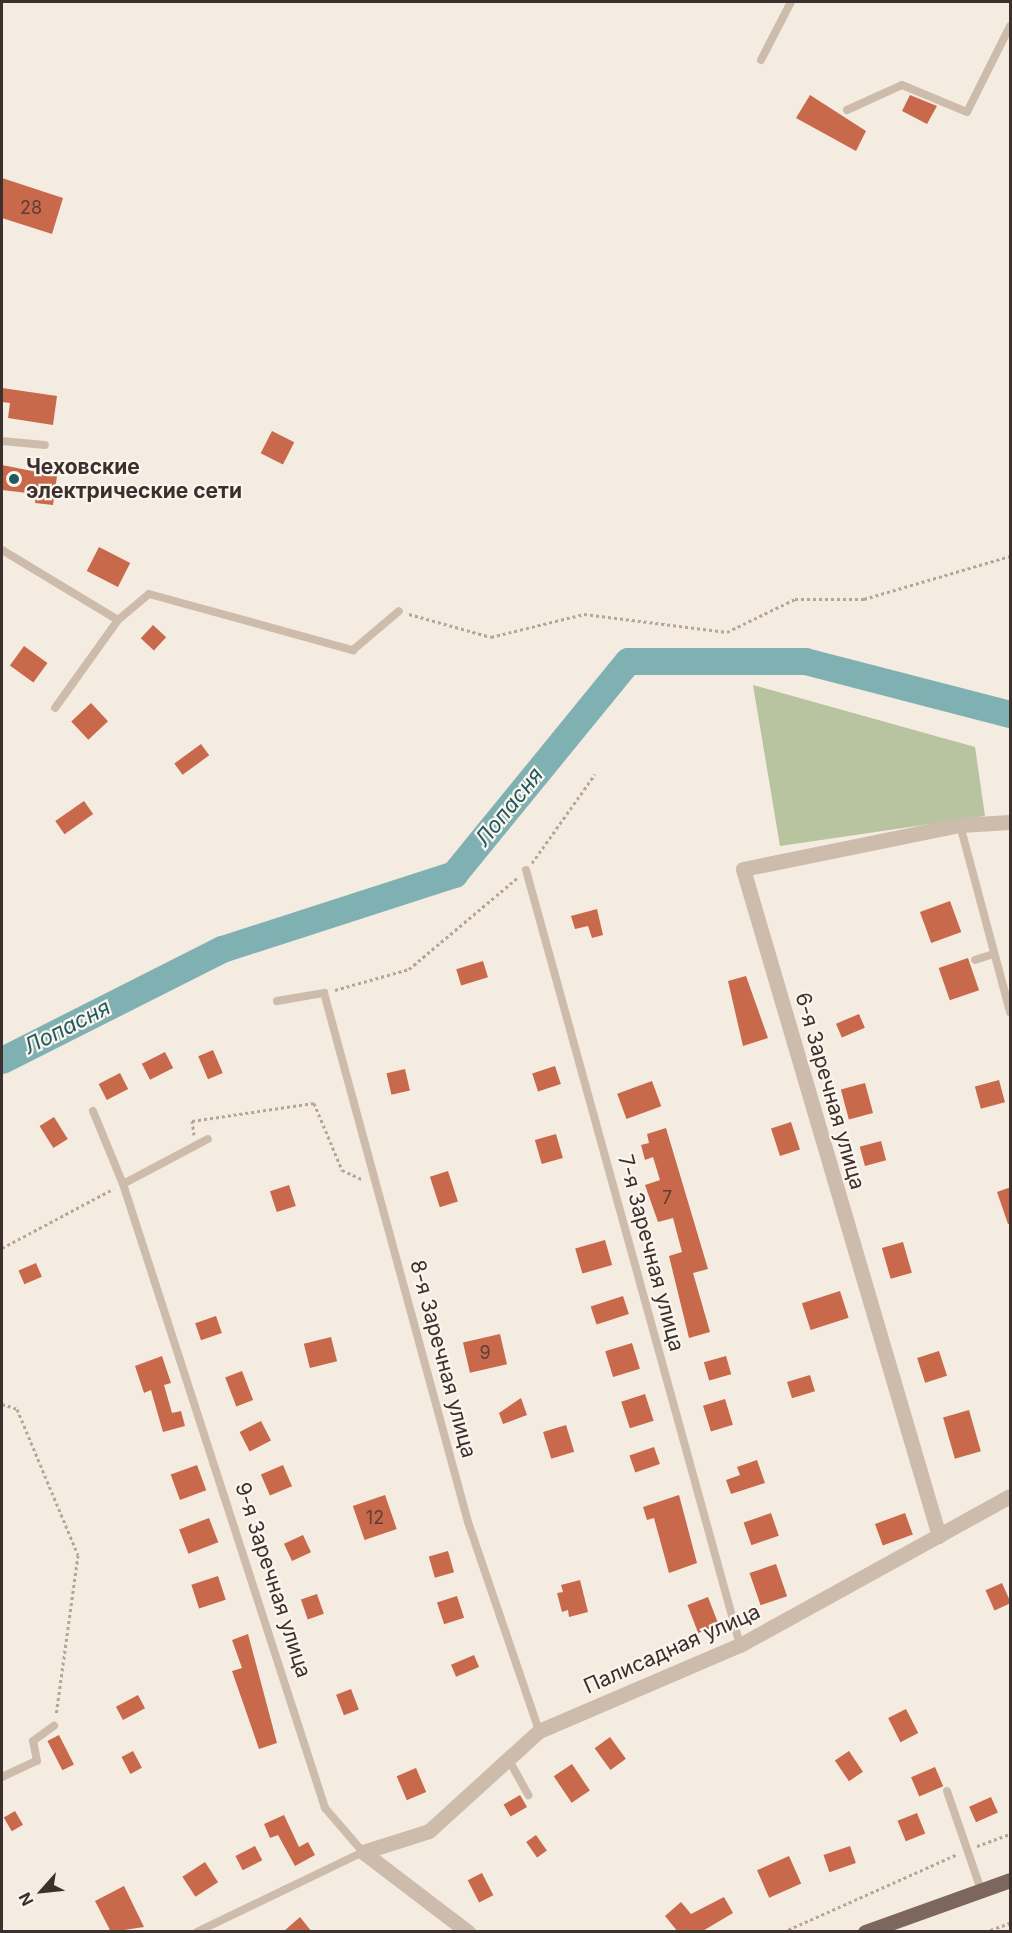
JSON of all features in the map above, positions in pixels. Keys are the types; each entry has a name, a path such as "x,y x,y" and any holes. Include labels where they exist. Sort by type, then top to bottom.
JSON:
{"main road":[{"path":"865,1932 1011,1880"}],"street":[{"path":"960,825 1011,822"},
{"name":"6-я Заречная улица","path":"939,1536 743,869 960,825"},
{"name":"Палисадная улица","path":"363,1852 429,1831 510,1762 538,1731 740,1645 1011,1496"},
{"name":"9-я Заречная улица","path":"363,1852 468,1932"}],"lane":[{"path":"761,60 791,2"},
{"path":"847,110 902,85 967,112 1011,26"},
{"path":"2,441 45,445"},
{"path":"2,550 118,620"},
{"path":"55,708 118,620 149,594 353,650 399,611"},
{"path":"960,825 1011,1012"},
{"name":"7-я Заречная улица","path":"526,870 740,1645"},
{"path":"975,960 994,954"},
{"path":"277,1001 324,993"},
{"name":"8-я Заречная улица","path":"324,993 468,1522 538,1731"},
{"name":"9-я Заречная улица","path":"93,1111 123,1184 325,1808 363,1852"},
{"path":"123,1184 208,1140"},
{"path":"2,1777 37,1761 33,1741 54,1726"},
{"path":"510,1762 528,1795"},
{"path":"947,1791 981,1890"},
{"path":"197,1932 363,1852"}],"path":[{"path":"399,611 491,637 584,614 727,632 795,599 864,599 1011,556"},
{"path":"324,993 409,969 526,870 595,774"},
{"path":"196,1146 192,1121 314,1103 342,1170 378,1187"},
{"path":"2,1248 123,1184"},
{"path":"2,1404 16,1409 78,1555 54,1726"},
{"path":"783,1932 967,1850 1011,1834"},
{"path":"985,1932 1011,1923"}],"green space":[{"path":"753,685 975,747 985,816 780,846"}],"building":[{"path":"810,95 866,131 856,151 796,118"},
{"path":"910,95 937,106 927,124 902,111"},
{"path":"2,178 63,198 52,234 2,218"},
{"path":"2,388 57,396 53,425 8,418 10,403 2,402"},
{"path":"272,431 294,442 283,465 261,453"},
{"path":"2,465 57,476 53,505 35,503 36,494 2,490"},
{"path":"99,547 130,563 118,587 87,571"},
{"path":"153,625 166,637 154,650 141,638"},
{"path":"24,646 47,663 33,682 10,665"},
{"path":"91,703 108,721 88,740 71,721"},
{"path":"201,744 209,755 183,775 174,763"},
{"path":"84,801 93,814 65,834 55,821"},
{"path":"950,901 961,932 931,943 920,912"},
{"path":"597,909 603,935 592,938 588,926 575,929 571,916"},
{"path":"968,958 979,990 950,1000 939,968"},
{"path":"483,961 488,977 461,985 456,969"},
{"path":"746,976 768,1038 743,1046 728,981"},
{"path":"859,1014 865,1028 842,1038 836,1024"},
{"path":"213,1050 223,1073 208,1079 198,1056"},
{"path":"165,1052 173,1068 150,1080 142,1064"},
{"path":"555,1066 561,1084 538,1091 532,1073"},
{"path":"405,1069 410,1090 391,1095 386,1073"},
{"path":"120,1073 128,1089 107,1100 99,1084"},
{"path":"999,1080 1005,1102 981,1109 975,1086"},
{"path":"652,1081 661,1106 626,1119 617,1094"},
{"path":"865,1083 873,1113 849,1119 841,1089"},
{"path":"54,1117 68,1139 53,1148 40,1126"},
{"path":"791,1122 800,1150 780,1156 771,1128"},
{"path":"666,1128 708,1269 693,1273 710,1332 689,1338 669,1256 682,1252 673,1218 658,1222 645,1185 660,1180 653,1157 645,1160 641,1145 649,1143 647,1134"},
{"path":"556,1134 563,1158 542,1164 535,1140"},
{"path":"881,1141 886,1160 865,1166 860,1147"},
{"path":"448,1171 458,1201 440,1207 430,1177"},
{"path":"289,1185 296,1206 277,1212 270,1191"},
{"path":"1011,1187 1011,1224 1008,1224 997,1192"},
{"path":"605,1240 612,1265 582,1274 575,1249"},
{"path":"903,1242 912,1273 891,1279 882,1248"},
{"path":"36,1263 42,1277 24,1284 19,1270"},
{"path":"840,1291 849,1318 811,1330 802,1303"},
{"path":"623,1296 629,1314 597,1325 591,1307"},
{"path":"216,1316 222,1333 201,1340 195,1323"},
{"path":"500,1334 507,1364 470,1373 463,1343"},
{"path":"331,1337 337,1361 310,1368 304,1344"},
{"path":"632,1343 640,1369 613,1377 605,1351"},
{"path":"939,1351 947,1376 925,1383 917,1358"},
{"path":"162,1356 171,1383 164,1385 172,1413 181,1411 185,1426 163,1432 151,1390 144,1393 135,1366"},
{"path":"726,1356 731,1374 709,1381 704,1362"},
{"path":"242,1371 253,1400 236,1406 225,1377"},
{"path":"810,1375 815,1391 792,1398 787,1382"},
{"path":"645,1394 654,1421 630,1428 621,1402"},
{"path":"521,1398 527,1415 503,1424 499,1413"},
{"path":"725,1399 733,1425 711,1432 703,1406"},
{"path":"969,1410 981,1451 955,1459 943,1417"},
{"path":"261,1421 271,1441 250,1451 240,1432"},
{"path":"566,1425 574,1452 551,1459 543,1432"},
{"path":"654,1447 660,1464 635,1472 629,1455"},
{"path":"757,1460 765,1483 731,1494 726,1480 740,1475 737,1467"},
{"path":"197,1465 206,1490 180,1500 171,1475"},
{"path":"283,1465 292,1486 270,1496 261,1474"},
{"path":"385,1495 397,1529 365,1540 353,1506"},
{"path":"679,1495 697,1563 669,1573 654,1518 647,1520 643,1507"},
{"path":"771,1513 779,1536 751,1545 744,1522"},
{"path":"905,1513 913,1535 883,1546 875,1524"},
{"path":"209,1518 218,1542 188,1554 179,1529"},
{"path":"303,1535 311,1552 292,1561 284,1544"},
{"path":"448,1551 454,1572 435,1578 429,1557"},
{"path":"776,1564 787,1596 761,1605 750,1573"},
{"path":"218,1576 226,1600 199,1608 191,1585"},
{"path":"580,1580 588,1612 569,1617 568,1610 562,1612 557,1593 563,1592 561,1585"},
{"path":"1002,1583 1010,1604 995,1610 986,1590"},
{"path":"317,1594 324,1614 308,1619 301,1600"},
{"path":"457,1596 464,1618 444,1624 437,1602"},
{"path":"708,1597 719,1625 698,1633 687,1605"},
{"path":"248,1634 277,1743 259,1749 232,1671 242,1668 232,1640"},
{"path":"474,1655 479,1667 456,1677 451,1665"},
{"path":"351,1689 359,1710 344,1715 336,1695"},
{"path":"138,1695 145,1708 123,1720 116,1707"},
{"path":"906,1709 918,1733 900,1742 888,1718"},
{"path":"59,1735 74,1764 62,1770 47,1741"},
{"path":"610,1737 626,1759 610,1770 595,1748"},
{"path":"133,1751 142,1768 130,1774 122,1757"},
{"path":"849,1751 863,1772 849,1781 835,1761"},
{"path":"572,1764 590,1791 572,1803 554,1776"},
{"path":"935,1767 943,1786 919,1796 911,1777"},
{"path":"416,1768 426,1792 407,1800 397,1776"},
{"path":"520,1795 527,1807 511,1817 504,1804"},
{"path":"991,1797 998,1813 976,1822 969,1807"},
{"path":"15,1811 23,1825 12,1831 4,1818"},
{"path":"917,1813 925,1833 906,1841 898,1821"},
{"path":"284,1815 299,1847 308,1842 315,1855 295,1866 278,1835 270,1838 264,1824"},
{"path":"536,1835 547,1851 537,1857 526,1842"},
{"path":"255,1846 262,1860 243,1870 235,1856"},
{"path":"850,1846 856,1863 829,1872 824,1855"},
{"path":"789,1856 801,1883 769,1898 757,1870"},
{"path":"205,1862 218,1882 195,1897 182,1877"},
{"path":"482,1873 493,1895 479,1903 468,1880"},
{"path":"124,1886 144,1927 111,1932 95,1901"},
{"path":"724,1897 733,1913 701,1932 678,1932 665,1916 681,1902 691,1914"},
{"path":"300,1917 312,1932 283,1932"}],"waterway":[{"name":"Лопасня","path":"2,1060 222,949 454,874 628,661 805,661 1010,714"}],"place":[{"name":"Чеховские электрические сети","path":"14,479"}]}
